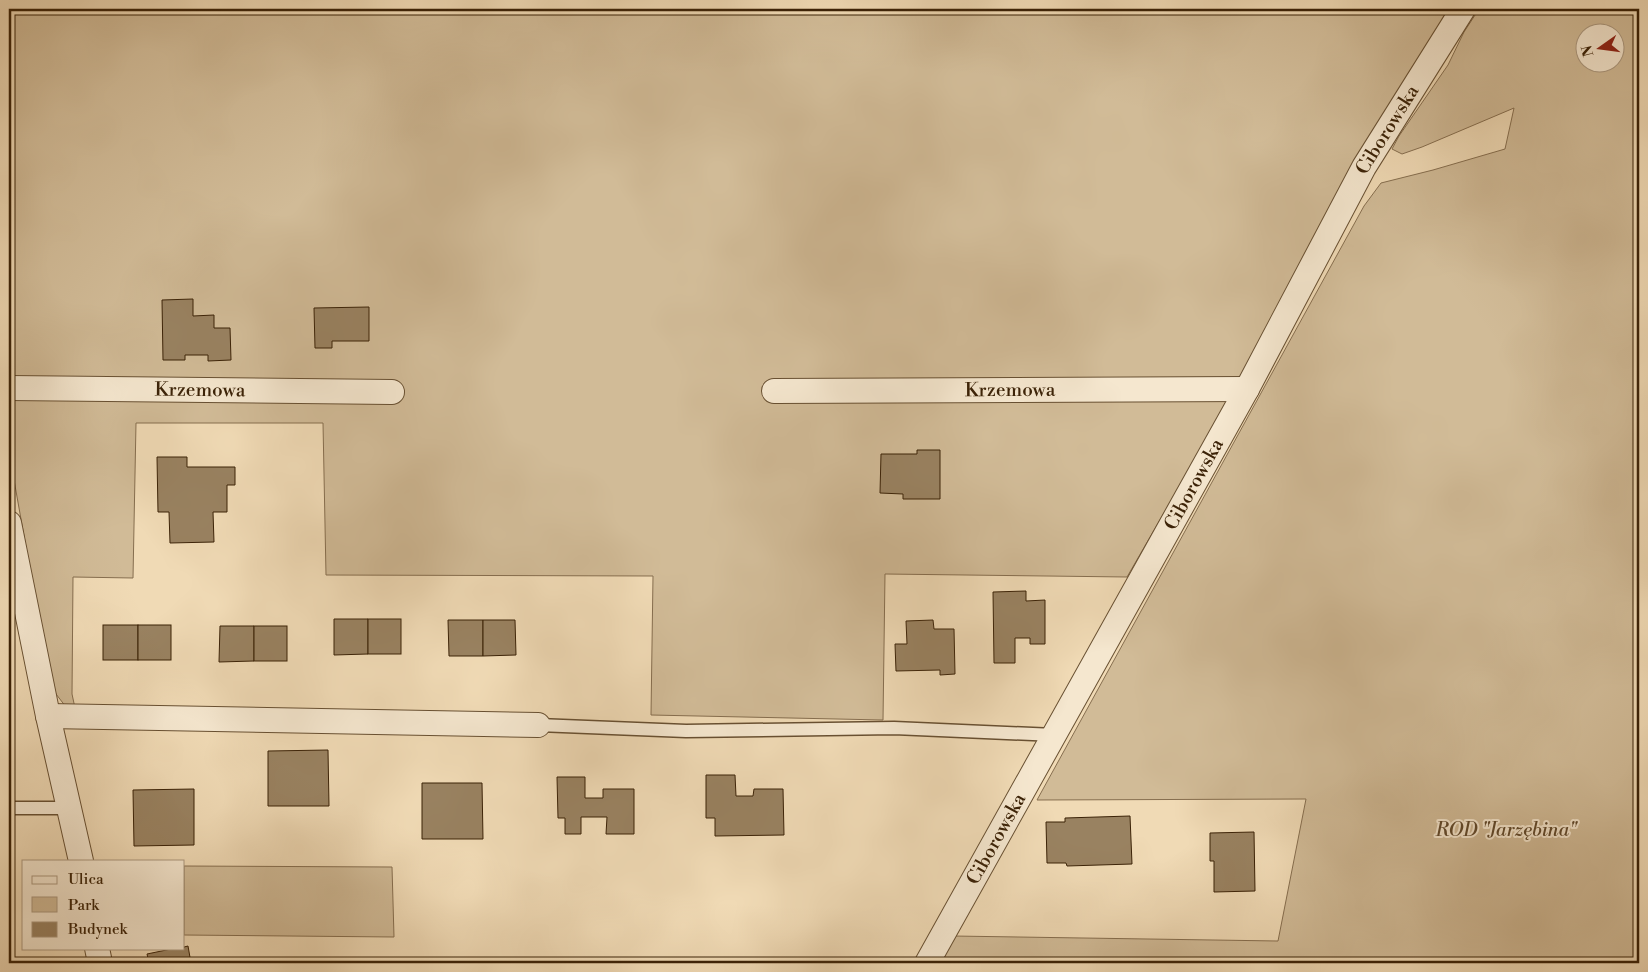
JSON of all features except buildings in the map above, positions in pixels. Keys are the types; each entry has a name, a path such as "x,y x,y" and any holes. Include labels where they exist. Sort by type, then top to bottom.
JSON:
{"street":[{"name":"Ciborowska","path":"927,963 1247,390 1364,167 1463,9"},
{"name":"Krzemowa","path":"9,388 392,392"},
{"name":"Krzemowa","path":"774,392 1247,390"},
{"path":"9,523 48,716 81,860"},
{"path":"48,716 538,725"},
{"path":"97,950 100,963"}],"lane":[{"path":"538,725 686,731 894,728 1055,735"},
{"path":"9,808 69,808"}],"green space":[{"path":"9,9 1455,9 1127,577 885,574 883,720 651,715 653,576 326,575 323,423 136,423 133,578 73,577 72,694 75,708 66,707 56,694 48,670 9,452"},
{"name":"ROD \"Jarzębina\"","path":"1479,9 1639,9 1639,963 938,963 953,936 1278,941 1306,799 1037,800 1364,206 1381,183 1505,149 1514,108 1402,154 1392,149 1448,65 1464,32"},
{"path":"185,866 392,867 394,937 185,935"}]}
